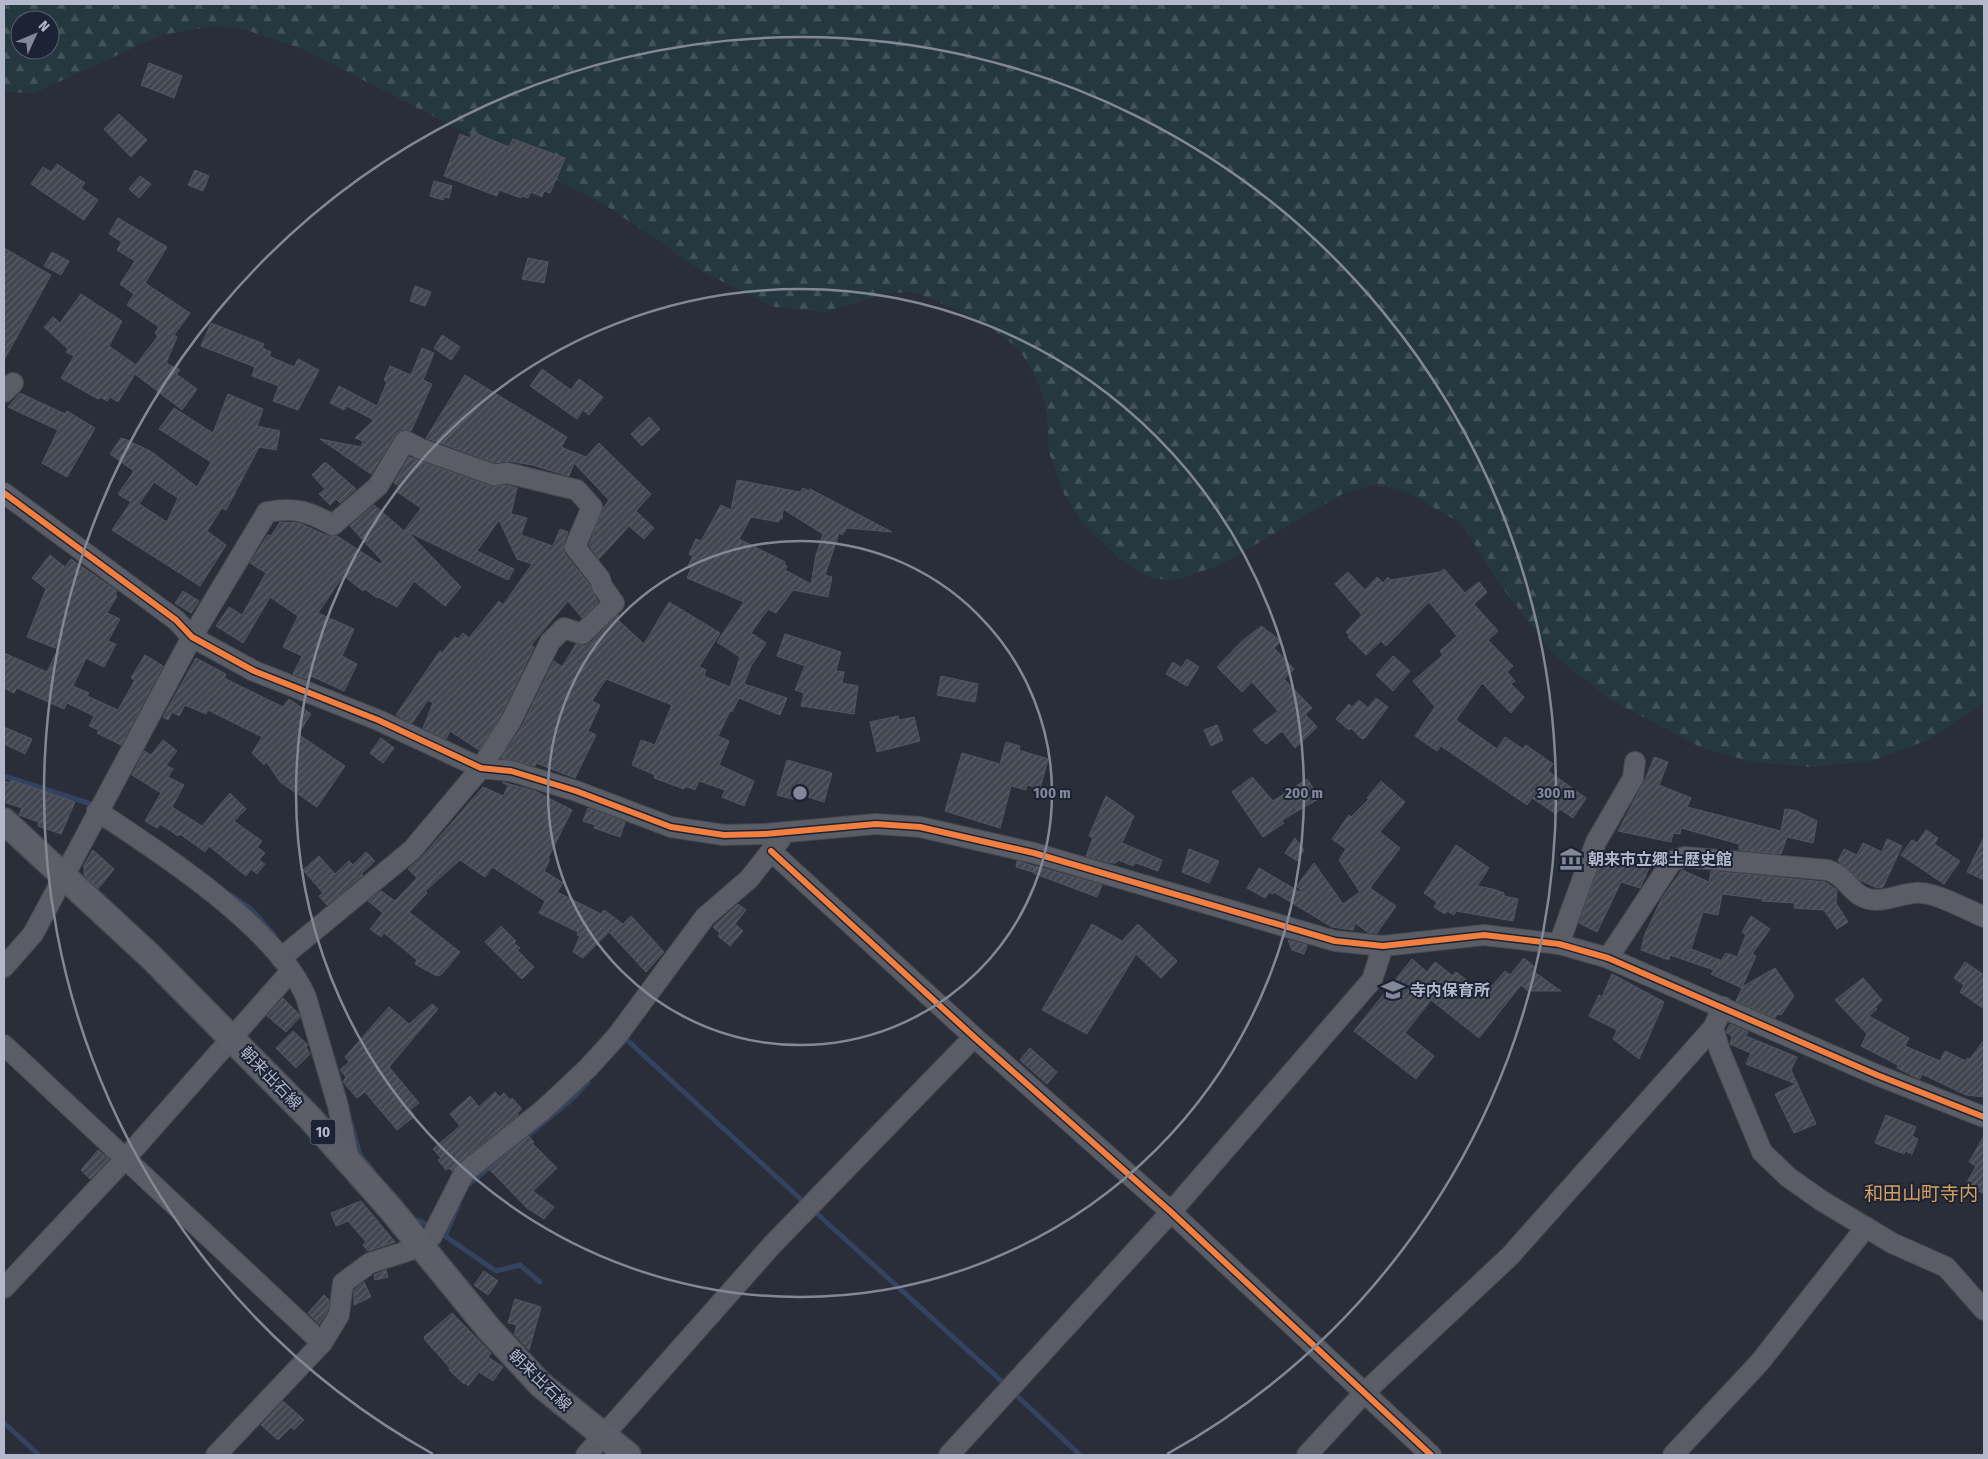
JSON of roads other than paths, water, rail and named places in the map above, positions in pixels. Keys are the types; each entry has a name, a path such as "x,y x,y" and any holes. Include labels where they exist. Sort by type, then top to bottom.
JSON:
{"main road":[{"name":"朝来出石線","path":"4,821 62,877 150,956 232,1038 349,1161 489,1329 541,1385 628,1455"}],"street":[{"path":"4,967 33,934 192,636 267,512 286,508 300,509 333,525 378,486 406,441 421,449 494,475 507,473 577,490 592,507 575,546 600,579 614,603 582,634 564,628 550,642 511,721 481,768 412,850 286,965 232,1038 125,1159 4,1288"},
{"path":"4,493 176,620 192,636 254,671 378,720 481,768 511,771 557,785 671,827 724,835 876,824 920,827 1034,854 1335,941 1383,946 1484,935 1559,944 1608,958 1859,1068 1984,1117"},
{"path":"1559,944 1596,842 1633,778 1635,762"},
{"path":"97,811 157,850 213,893 255,930 300,982 338,1106 349,1161"},
{"path":"216,1455 322,1343 339,1315 343,1283 370,1263 420,1247 432,1236 464,1173 543,1110 588,1068 617,1036 705,917 749,879 786,832"},
{"path":"771,851 974,1037 1171,1212 1431,1455"},
{"path":"1608,958 1672,861 1685,857 1828,870 1840,874 1862,896 1879,900 1915,892 1927,894 1984,917"},
{"path":"949,1455 1171,1212 1372,980 1383,946"},
{"path":"1307,1455 1364,1393 1510,1256 1713,1028 1723,1007"},
{"path":"1713,1028 1720,1051 1762,1152 1788,1177 1866,1227 1892,1243 1946,1267 1984,1310"},
{"path":"586,1455 773,1244 974,1037"},
{"path":"4,1045 322,1343"},
{"path":"1673,1455 1760,1362 1866,1227"}],"waterway":[{"path":"4,776 97,806"},
{"path":"231,895 251,909 274,935"},
{"path":"623,1042 626,1039 807,1205"},
{"path":"468,1185 572,1099 588,1082"},
{"path":"351,1123 360,1155 373,1171"},
{"path":"445,1236 459,1204"},
{"path":"813,1210 1007,1386"},
{"path":"412,1218 431,1226"},
{"path":"442,1234 496,1271 520,1265 540,1282"},
{"path":"1013,1392 1080,1455"},
{"path":"4,1423 39,1455"}],"place":[{"name":"朝来市立郷土歴史館","path":"1571,859"},
{"name":"寺内保育所","path":"1393,990"}],"district":[{"name":"和田山町寺内","path":"1921,1193"}]}
